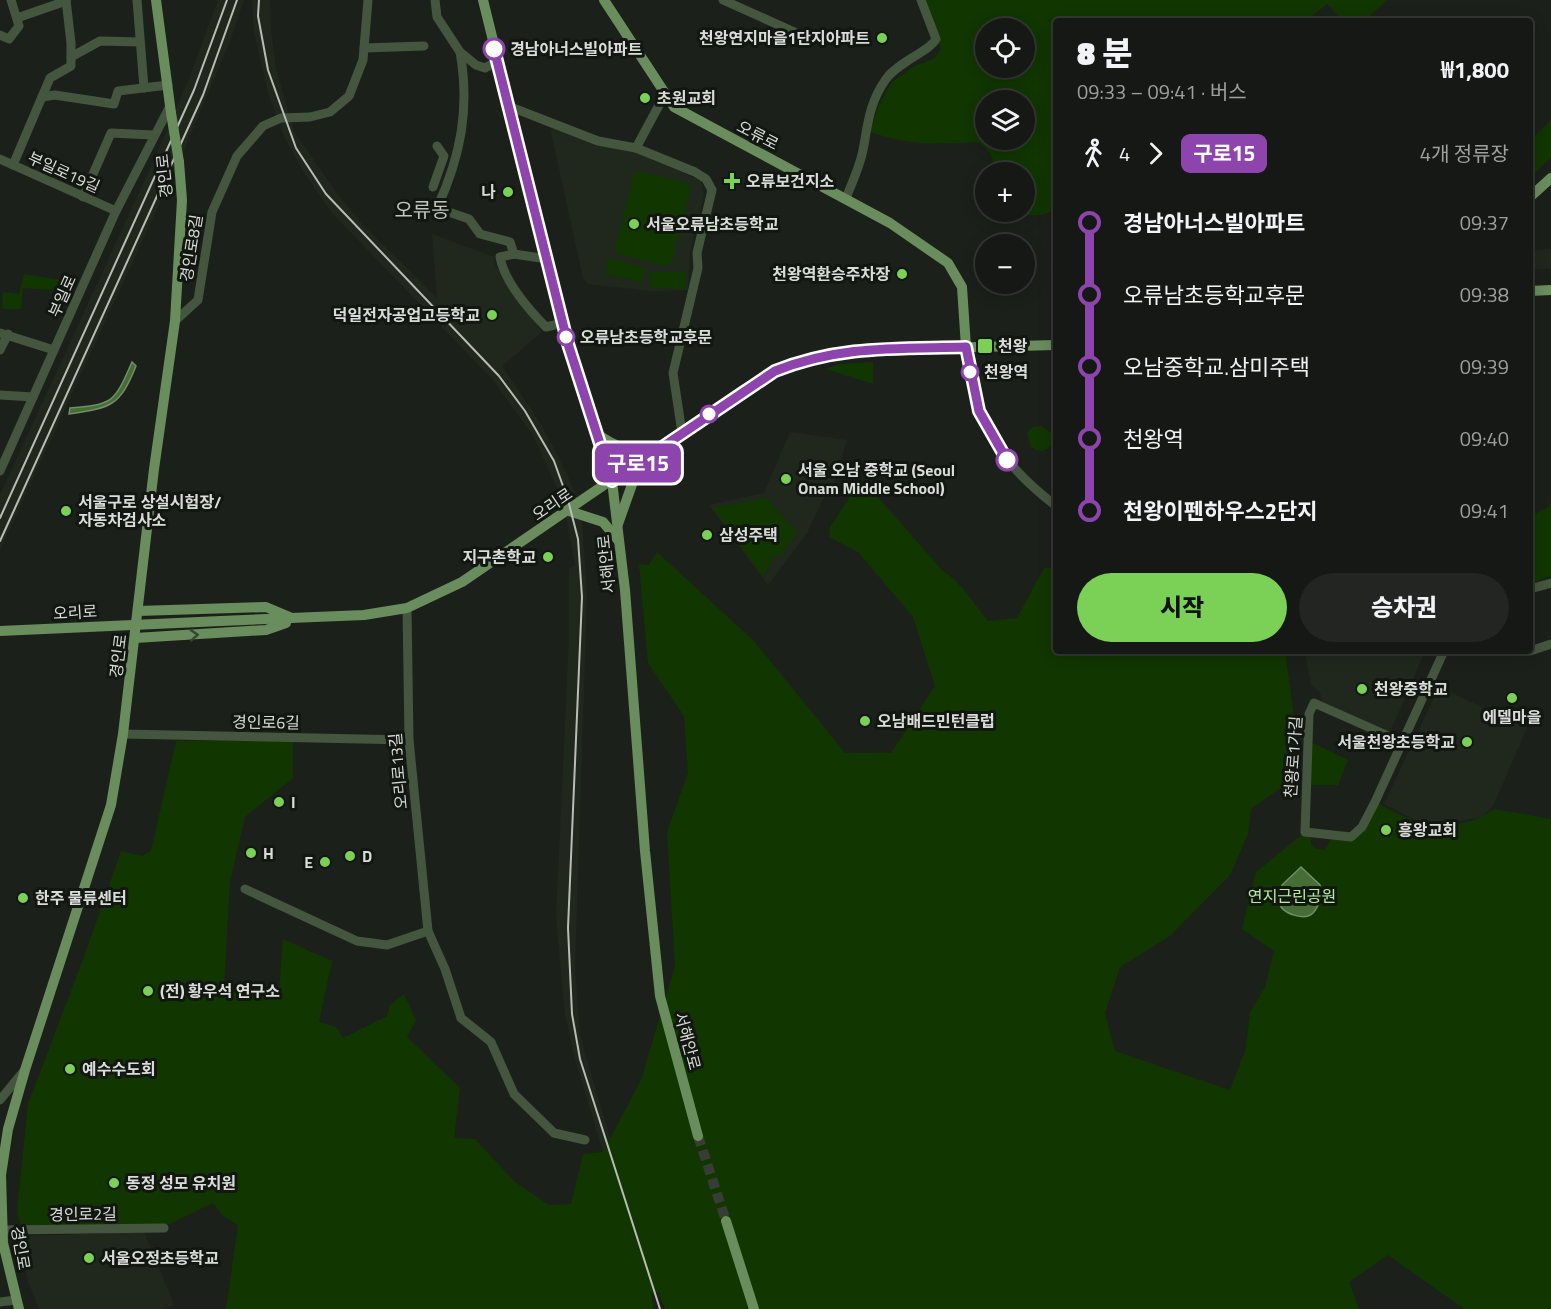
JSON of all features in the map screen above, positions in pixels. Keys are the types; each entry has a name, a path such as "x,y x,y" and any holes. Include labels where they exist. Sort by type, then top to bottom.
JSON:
{"main road":[{"name":"경인로","path":"18,1304 2,1230 1,1175 8,1129 111,805 123,734 175,321 182,200 179,162 156,0"},
{"name":"서해안로","path":"483,0 563,323 612,481 660,996 698,1136"},
{"name":"오류로","path":"604,0 675,107 846,198 916,240 953,268 962,287 966,347"},
{"path":"1533,194 1551,178"},
{"path":"1533,291 1551,290"},
{"name":"오리로","path":"0,631 295,619 364,615 407,608 462,582 775,371 804,360 857,350 1053,345"},
{"path":"596,433 607,442 628,451 656,451"},
{"path":"617,527 640,462"},
{"path":"569,511 603,522 619,540"},
{"name":"오리로","path":"138,611 266,607 295,619"},
{"name":"오리로","path":"135,638 266,630 295,619"},
{"path":"726,1221 754,1309"}],"street":[{"path":"0,35 9,39 19,26 11,0"},
{"path":"137,0 144,88"},
{"name":"경인로8길","path":"175,321 198,300 212,212 237,156 263,126 281,118 330,112 349,96 363,60 368,0"},
{"path":"435,0 437,16 460,51 476,65 485,68 494,63 494,49"},
{"path":"723,0 801,35"},
{"path":"846,198 861,156 870,111 886,79 909,58 932,46 936,39 921,0"},
{"path":"14,165 50,78 71,66 66,1 16,18"},
{"path":"71,57 100,40 140,42"},
{"path":"364,48 424,46"},
{"path":"460,51 464,86 463,135 452,174 437,208 469,219 480,234 510,242 514,254"},
{"path":"42,98 56,95 114,104 118,91 168,85"},
{"path":"636,148 665,94"},
{"path":"508,106 598,141 636,148 695,172 705,178 712,190 697,253 698,268 673,374 682,434"},
{"name":"부일로","path":"0,471 116,211 153,135 171,110"},
{"path":"83,197 111,134 153,135"},
{"path":"433,187 444,156 437,146"},
{"name":"부일로19길","path":"0,159 116,211"},
{"path":"547,259 514,254 501,257 502,268 534,315 546,327 563,323"},
{"path":"0,350 4,333 54,350"},
{"path":"966,347 975,395 986,427 1013,467 1053,503"},
{"path":"0,395 33,397"},
{"path":"1533,588 1551,583"},
{"name":"오리로13길","path":"407,608 409,740 428,931 445,969 460,1018 491,1042 514,1094 554,1133 585,1140"},
{"path":"1533,650 1551,644"},
{"path":"1402,742 1443,654"},
{"name":"천왕로1가길","path":"1314,703 1402,742 1376,802 1362,827 1351,837 1305,832 1309,714 1314,703"},
{"name":"경인로6길","path":"123,734 409,740"},
{"path":"245,889 357,942 387,945 428,931"},
{"path":"0,1100 25,1070"},
{"name":"경인로2길","path":"2,1230 164,1228"},
{"name":"경인로","path":"0,1302 18,1304"}],"shaded area":[{"path":"218,0 244,0 229,44 180,159 0,550 0,495 153,162 189,79"},
{"path":"252,0 270,0 276,70 295,133 336,192 364,226 437,298 432,234 494,257 495,265 542,332 502,366 542,426 558,456 576,494 582,521 587,595 575,967 580,1036 610,1138 603,1152 574,1055 565,1015 556,917 569,638 569,569 575,565 563,500 532,434 492,379 332,213 303,171 284,136 269,96 254,32"},
{"name":"서울오류남초등학교","path":"553,127 636,151 701,181 704,195 690,252 688,290 650,291 588,284 583,278 551,132"},
{"path":"1551,249 1551,269 1533,270 1533,251"},
{"path":"132,362 136,366 125,390 112,403 95,410 69,414 70,408 96,405 111,399 121,386"},
{"path":"790,432 847,440 833,486 826,493 807,533 768,585 709,505 764,493"},
{"name":"천왕중학교","path":"1306,654 1424,654 1390,732 1322,702 1320,692 1311,685"},
{"name":"서울천왕초등학교","path":"1439,687 1527,728 1493,806 1482,817 1455,822 1418,821 1384,804"},
{"path":"1301,867 1320,885 1322,895 1314,911 1305,916 1291,914 1281,907 1282,885"},
{"name":"서울오정초등학교","path":"144,1232 174,1305 163,1309 39,1309 28,1281 19,1236"}],"green space":[{"path":"923,0 1387,0 1367,18 1339,18 1327,4 1310,18 1053,18 1053,211 1039,215 1035,215 1035,162 993,162 988,150 1035,150 1035,90 975,90 975,142 911,142 870,132 879,105 892,82 913,67 935,58 941,49"},
{"path":"1551,120 1551,157 1533,175 1533,138"},
{"path":"638,171 688,183 691,187 671,264 666,266 617,254 615,250 634,173"},
{"path":"609,258 646,268 642,283 605,273"},
{"path":"650,272 686,272 686,289 650,288"},
{"path":"24,274 62,280 62,287 50,290 23,288 21,309 2,309 3,292 19,294"},
{"path":"873,362 873,384 826,369 839,364"},
{"path":"1041,426 1053,434 1053,442 1048,449 1038,451 1031,447 1027,433 1032,427"},
{"name":"연지근린공원","path":"862,479 943,571 961,587 988,621 1017,618 1044,568 1053,568 1053,654 1285,654 1296,730 1286,784 1251,809 1248,834 1230,875 1170,936 1120,967 1105,1013 1115,1051 1230,1090 1246,1048 1250,1012 1265,987 1274,951 1242,929 1256,872 1305,832 1311,833 1311,844 1314,848 1325,850 1333,835 1351,837 1375,802 1407,818 1438,825 1468,822 1494,809 1551,819 1551,1309 1464,1309 1388,1255 1349,1282 1359,1309 665,1309 658,1291 651,1295 654,1309 226,1309 238,1225 223,1216 213,1203 170,1224 21,1227 17,1212 28,1104 121,851 142,856 151,851 176,741 293,741 293,778 245,817 230,882 224,985 279,991 283,939 332,961 319,1022 336,1027 343,1038 387,1016 390,1005 404,994 416,1020 407,1037 460,1088 454,1138 475,1139 515,1182 549,1205 571,1204 583,1154 603,1152 641,1080 675,966 667,832 688,773 684,716 648,663 639,564 649,565 657,552 754,641 845,753 891,753 935,686 913,617 858,552 829,537 830,527"},
{"path":"761,497 766,498 797,532 780,556 774,556 763,577 713,508 758,500"},
{"path":"1551,502 1551,576 1533,583 1533,515 1549,507"},
{"path":"1311,742 1348,760 1338,785 1308,785"}],"tunnel":[{"path":"698,1136 726,1221"}],"railway":[{"path":"0,518 194,90 227,0"},
{"path":"0,541 203,95 237,0"},
{"path":"259,0 258,16 268,70 296,148 326,194 499,376 525,411 554,461 568,500 578,539 582,597 568,928 572,1014 580,1059 660,1309"}],"bus line":[{"name":"구로15","path":"494,49 568,344 612,481 743,390 775,371 831,353 857,350 966,347 979,411 986,427 1007,460"}],"place":[{"name":"천왕연지마을1단지아파트","path":"882,38"},
{"name":"경남아너스빌아파트","path":"494,49"},
{"name":"초원교회","path":"645,98"},
{"name":"오류보건지소","path":"732,181"},
{"name":"나","path":"508,192"},
{"name":"서울오류남초등학교","path":"634,224"},
{"name":"천왕역환승주차장","path":"902,274"},
{"name":"덕일전자공업고등학교","path":"492,315"},
{"name":"오류남초등학교후문","path":"566,337"},
{"name":"천왕","path":"985,346"},
{"name":"천왕역","path":"970,372"},
{"name":"서울 오남 중학교 (Seoul Onam Middle School)","path":"786,479"},
{"name":"서울구로 상설시험장/ 자동차검사소","path":"66,511"},
{"name":"삼성주택","path":"707,535"},
{"name":"지구촌학교","path":"548,557"},
{"name":"천왕중학교","path":"1362,689"},
{"name":"에델마을","path":"1512,698"},
{"name":"오남배드민턴클럽","path":"865,721"},
{"name":"서울천왕초등학교","path":"1467,742"},
{"name":"I","path":"279,802"},
{"name":"흥왕교회","path":"1386,830"},
{"name":"H","path":"251,853"},
{"name":"D","path":"350,856"},
{"name":"E","path":"325,862"},
{"name":"한주 물류센터","path":"23,898"},
{"name":"(전) 황우석 연구소","path":"148,991"},
{"name":"예수수도회","path":"70,1069"},
{"name":"동정 성모 유치원","path":"114,1183"},
{"name":"서울오정초등학교","path":"89,1258"}],"district":[{"name":"오류동","path":"422,210"}]}
